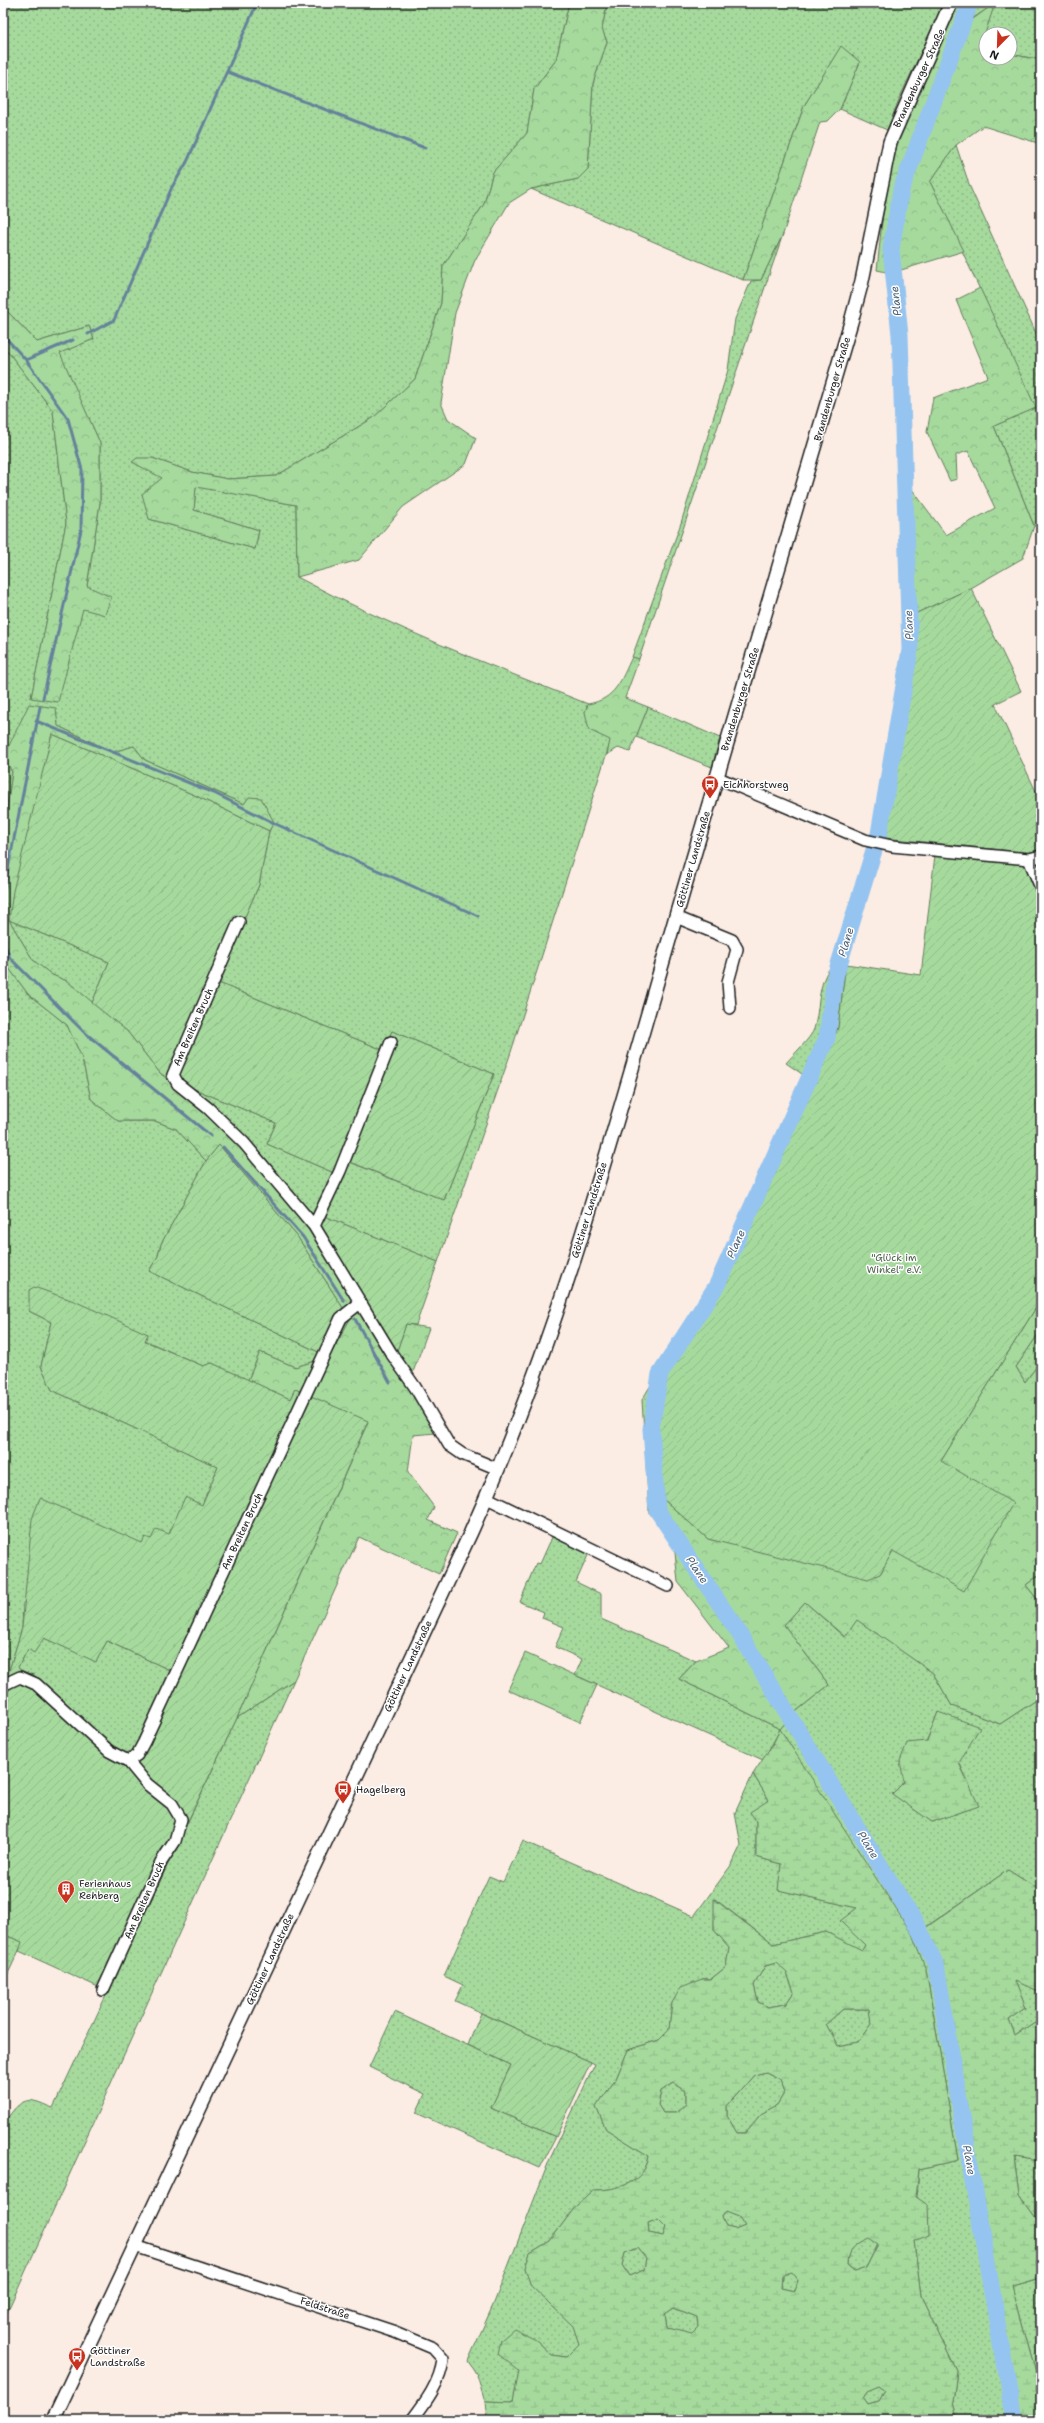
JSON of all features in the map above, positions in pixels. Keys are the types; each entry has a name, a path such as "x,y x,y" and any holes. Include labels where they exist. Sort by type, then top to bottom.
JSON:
{"street":[{"name":"Brandenburger Straße","path":"716,777 853,316 862,281 890,142 951,3"},
{"path":"716,777 865,840 892,846 1029,859 1041,856"},
{"name":"Göttiner Landstraße","path":"53,2420 487,1498 567,1284 716,777"},
{"path":"1029,859 1041,888"},
{"name":"Göttiner Landstraße","path":"676,917 732,940 737,949 728,982 730,1008"},
{"name":"Am Breiten Bruch","path":"239,922 173,1075 178,1084 208,1108 244,1143 314,1226 360,1303 415,1387 449,1445 462,1454 498,1469"},
{"path":"314,1226 340,1171 390,1042"},
{"name":"Am Breiten Bruch","path":"128,1761 137,1755 144,1742 341,1318 360,1303"},
{"path":"487,1498 668,1586"},
{"name":"Am Breiten Bruch","path":"3,1685 8,1680 20,1677 36,1684 109,1752 128,1761 142,1780 172,1804 179,1812 181,1825 175,1841 160,1862 103,1990"},
{"name":"Feldstraße","path":"135,2246 359,2319 433,2348 443,2359 440,2372 422,2407 412,2420"}],"green space":[{"path":"3,3 569,3 556,60 534,89 527,133 493,172 484,204 443,266 441,303 415,379 373,418 276,476 228,479 192,472 152,458 162,478 149,519 255,549 259,530 194,510 196,486 296,505 297,577 404,629 588,704 585,712 611,740 510,1055 438,1262 324,1216 312,1228 220,1125 166,1077 276,1123 267,1144 341,1176 347,1161 444,1200 494,1074 392,1031 383,1050 216,982 259,885 269,831 274,822 249,797 244,804 145,760 134,746 113,752 58,726 4,756 12,772 3,839 3,345 53,411 66,523 31,698 87,586 100,503 100,443 59,353 94,339 89,326 37,342 3,307"},
{"path":"569,3 607,3 602,29 607,42 593,83 588,169 578,179 531,189 509,203 475,260 455,313 441,403 448,419 476,438 466,464 403,507 359,560 297,577 296,505 196,487 194,510 259,530 255,549 149,519 142,494 162,478 132,462 137,458 152,458 192,472 228,479 276,476 373,418 415,379 441,303 443,266 484,204 493,172 527,133 534,89 556,60"},
{"path":"607,3 942,3 939,14 900,97 887,130 840,109 860,62 841,47 804,106 743,280 531,189 578,179 588,169 593,83 607,42 602,29"},
{"path":"959,3 977,3 973,19 995,3 988,26 978,26 978,66 1018,66 1018,56 1041,60 1041,144 983,126 956,145 930,182 964,251 891,273 877,270 884,202 899,135"},
{"path":"977,3 1041,3 1041,60 1018,56 1018,26 987,26 994,4 972,19"},
{"path":"841,46 860,62 840,109 828,121 820,122 783,234 761,280 743,280 804,106"},
{"path":"956,145 970,187 1041,344 1041,525 1034,526 994,426 1035,408 930,182"},
{"path":"783,234 639,659 632,657 681,523 728,370 735,319 751,281 761,280"},
{"path":"980,288 1036,408 994,426 1034,526 1023,558 971,588 906,618 900,473 946,535 995,508 968,451 956,455 957,479 950,481 927,432 933,398 988,377 956,300"},
{"path":"3,307 37,342 89,326 94,339 60,353 100,443 100,503 87,586 111,597 105,615 83,609 58,702 31,698 66,523 53,411 3,345"},
{"path":"971,588 1021,691 995,704 1041,802 1041,850 1032,853 875,837 909,650 906,618"},
{"path":"632,657 639,659 625,698 648,707 630,752 618,748 607,755 610,740 589,730 585,712 588,704 605,698 611,693 621,681"},
{"path":"29,704 56,708 58,726 113,752 134,746 145,760 244,804 249,797 261,798 274,822 269,831 194,795 52,734 9,920 33,960 52,975 67,981 127,1031 160,1073 220,1125 312,1228 396,1354 406,1324 429,1328 408,1386 436,1433 413,1435 408,1472 434,1507 428,1520 457,1533 439,1574 359,1537 294,1680 237,1718 368,1422 295,1389 290,1399 248,1380 260,1352 295,1367 329,1357 350,1319 297,1236 219,1145 206,1161 176,1129 155,1121 118,1121 91,1099 82,1058 67,1025 28,994 3,960 3,839 12,772 4,756"},
{"path":"648,707 720,738 712,767 636,737"},
{"path":"52,734 194,795 269,831 259,885 216,982 383,1050 392,1031 494,1074 444,1200 348,1161 341,1176 267,1144 276,1123 166,1077 160,1073 127,1031 92,1003 109,962 9,920 13,891"},
{"name":"\"Glück im Winkel\" e.V.","path":"935,855 1026,863 1041,893 1041,1287 1036,1292 1040,1301 941,1461 1013,1503 964,1591 893,1551 880,1574 868,1579 708,1539 662,1498 658,1428 667,1375 675,1359 715,1302 769,1187 838,1028 846,964 921,975"},
{"path":"9,920 109,962 92,1003 67,981 52,975 33,960"},
{"path":"3,960 28,994 67,1025 82,1058 91,1099 118,1121 155,1121 176,1129 206,1161 161,1244 158,1256 149,1271 329,1357 295,1367 260,1352 248,1380 212,1363 203,1366 144,1340 148,1334 29,1311 51,1322 41,1366 52,1390 218,1467 202,1505 169,1534 143,1543 23,1603 22,1628 8,1674 3,1677"},
{"path":"835,962 846,964 838,1028 769,1187 715,1302 675,1359 658,1428 662,1498 657,1513 649,1513 642,1400 716,1275 760,1184 805,1076 786,1063 806,1042 814,1029 822,985 829,969"},
{"path":"219,1145 297,1236 350,1319 329,1357 149,1271 158,1256 161,1244 206,1161"},
{"path":"324,1216 438,1262 416,1325 406,1324 396,1354 319,1229"},
{"path":"34,1287 74,1301 148,1334 145,1341 203,1366 212,1363 290,1399 295,1389 368,1421 237,1718 107,1991 19,1951 22,1942 3,1934 3,1677 8,1674 22,1628 32,1519 40,1498 142,1543 145,1537 151,1539 156,1529 169,1534 185,1497 202,1505 218,1467 52,1390 41,1366 51,1322 29,1311 29,1290","holes":["44,1638 96,1662 107,1641 172,1671 134,1751 125,1753 115,1750 33,1675 22,1672 18,1667 28,1649 34,1653"]},
{"path":"1040,1301 1041,1330 1016,1367 1025,1382 1041,1361 1041,1574 1026,1585 1041,1604 1041,1697 1000,1724 952,1706 933,1673 857,1620 845,1637 805,1602 784,1625 829,1685 794,1713 780,1729 679,1679 696,1661 729,1648 678,1582 674,1543 657,1513 662,1498 708,1539 880,1574 941,1461"},
{"path":"1041,1330 1041,1361 1025,1382 1016,1367"},
{"path":"553,1535 589,1553 576,1582 601,1594 601,1619 696,1661 679,1679 780,1729 794,1713 829,1685 784,1625 805,1602 844,1637 857,1619 933,1673 952,1706 1000,1724 1041,1697 1041,1891 1008,1870 920,1931 935,1965 1012,2420 957,2420 953,2402 957,2371 921,2296 914,2241 919,2169 958,2160 926,1970 780,1730 763,1760 575,1675 582,1659 555,1647 564,1627 542,1618 544,1612 520,1602 536,1563 540,1564","holes":["938,1712 978,1806 932,1822 893,1794 914,1766 925,1745"]},
{"path":"1041,1574 1041,1604 1026,1585"},
{"path":"44,1638 96,1661 107,1641 172,1671 134,1751 125,1753 115,1750 34,1675 22,1672 18,1667 28,1649"},
{"path":"525,1653 597,1685 580,1722 508,1690"},
{"path":"294,1680 3,2321 3,2126 8,2117 20,2104 29,2100 39,2102 53,2108 237,1718"},
{"path":"938,1712 980,1727 959,1763 979,1806 932,1822 892,1794 904,1782 900,1761 907,1743 927,1741"},
{"path":"780,1729 912,1934 926,1970 958,2160 919,2169 916,2197 928,2205 929,2235 914,2241 921,2296 957,2371 953,2402 957,2420 487,2420 485,2401 513,2402 519,2371 498,2354 501,2340 514,2329 536,2340 552,2355 566,2357 579,2344 573,2326 531,2286 525,2268 530,2253 550,2241 575,2207 594,2190 603,2190 621,2186 636,2179 642,2173 649,2156 606,2129 596,2107 616,2079 628,2050 659,2040 669,2030 672,2003 681,1987 702,1979 711,1979 726,1967 729,1947 714,1930 714,1899 773,1944 826,1932 862,1950 865,1945 840,1921 857,1908 778,1890 781,1864 756,1857 756,1821 750,1812 769,1800 753,1774 773,1744","holes":["776,1963 787,1973 794,1992 786,2004 768,2007 758,2002 754,1985 765,1966","843,2009 869,2009 871,2024 858,2042 838,2046 826,2024","766,2072 780,2079 785,2092 777,2105 761,2114 745,2133 737,2133 727,2116 727,2106 754,2075","674,2083 686,2091 686,2104 676,2113 663,2113 658,2105 661,2091","726,2211 739,2216 745,2225 735,2229 726,2227 721,2218","658,2219 666,2227 663,2236 649,2233 648,2223","869,2238 878,2244 866,2268 854,2272 847,2266 847,2260 853,2248","638,2248 646,2258 644,2270 629,2276 622,2265 625,2253","791,2272 798,2281 794,2291 781,2288 782,2275","674,2308 697,2317 698,2328 692,2334 667,2328 665,2314","878,2386 885,2391 879,2401 868,2404 863,2397 866,2391"]},
{"path":"753,1774 769,1800 756,1821 756,1857 781,1864 779,1890 858,1908 865,1945 862,1951 826,1932 773,1944 715,1899 714,1930 729,1947 726,1967 711,1979 702,1979 672,2003 669,2030 659,2040 628,2050 616,2079 596,2107 606,2129 649,2156 646,2166 642,2173 629,2184 612,2189 594,2190 575,2207 550,2241 530,2253 525,2268 531,2286 574,2326 579,2344 566,2357 552,2355 536,2340 499,2354 520,2371 513,2402 485,2401 477,2375 468,2361 494,2303 549,2161 595,2064 455,2001 463,1985 444,1976 489,1876 503,1882 523,1841 694,1916 732,1864 741,1845 735,1813"},
{"path":"1008,1870 1041,1891 1041,1992 1015,1981 1026,2008 1009,2020 1015,2036 1035,2023 1041,2024 1041,2161 1015,2157 1020,2195 1041,2224 1041,2290 1036,2278 1012,2285 1037,2377 1041,2375 1041,2420 1015,2420 937,1965 921,1931"},
{"path":"3,1934 23,1942 3,1984"},
{"path":"777,1963 787,1973 794,1992 786,2004 768,2007 758,2002 754,1985 765,1966"},
{"path":"1014,1980 1041,1992 1041,2024 1035,2023 1015,2036 1009,2020 1026,2008"},
{"path":"843,2009 870,2009 871,2024 858,2042 838,2046 826,2024"},
{"path":"395,2012 511,2065 491,2108 556,2137 540,2168 416,2113 425,2094 369,2067"},
{"path":"481,2013 591,2062 556,2137 491,2108 511,2065 468,2045"},
{"path":"766,2072 780,2079 785,2092 777,2105 761,2114 745,2133 737,2133 727,2116 727,2106 754,2075"},
{"path":"674,2083 686,2091 686,2104 676,2113 663,2113 658,2105 661,2091"},
{"path":"1015,2157 1041,2161 1041,2224 1020,2195"},
{"path":"727,2211 739,2216 745,2225 735,2229 726,2227 721,2218"},
{"path":"658,2219 666,2227 663,2236 649,2233 648,2223"},
{"path":"869,2237 878,2243 866,2268 855,2272 847,2266 849,2255 856,2245"},
{"path":"638,2248 646,2258 644,2270 629,2276 622,2265 625,2253"},
{"path":"791,2271 798,2281 794,2291 781,2288 782,2275"},
{"path":"1037,2278 1041,2290 1041,2375 1037,2377 1012,2285"},
{"path":"674,2308 697,2317 698,2328 692,2335 667,2328 665,2314"},
{"path":"878,2386 885,2391 879,2401 868,2404 863,2397 866,2390"}],"waterway":[{"path":"88,334 114,320 172,187 187,162 257,3"},
{"name":"Plane","path":"970,3 901,190 891,249 900,335 910,650 879,834 835,977 827,1038 717,1285 660,1374 651,1429 657,1510 737,1630 920,1931 936,1965 1014,2420"},
{"path":"228,72 425,148"},
{"path":"3,335 26,360 73,340"},
{"path":"26,360 68,419 82,470 81,530 43,698"},
{"path":"3,894 40,707"},
{"path":"36,721 214,793 278,825 478,916"},
{"path":"3,940 10,958 84,1032 211,1136"},
{"path":"223,1147 303,1237 344,1301"},
{"path":"355,1319 390,1382"}],"place":[{"name":"Eichhorstweg","path":"710,799"},
{"name":"Hagelberg","path":"343,1804"},
{"name":"Ferienhaus Rehberg","path":"66,1904"},
{"name":"Göttiner Landstraße","path":"77,2371"}]}
